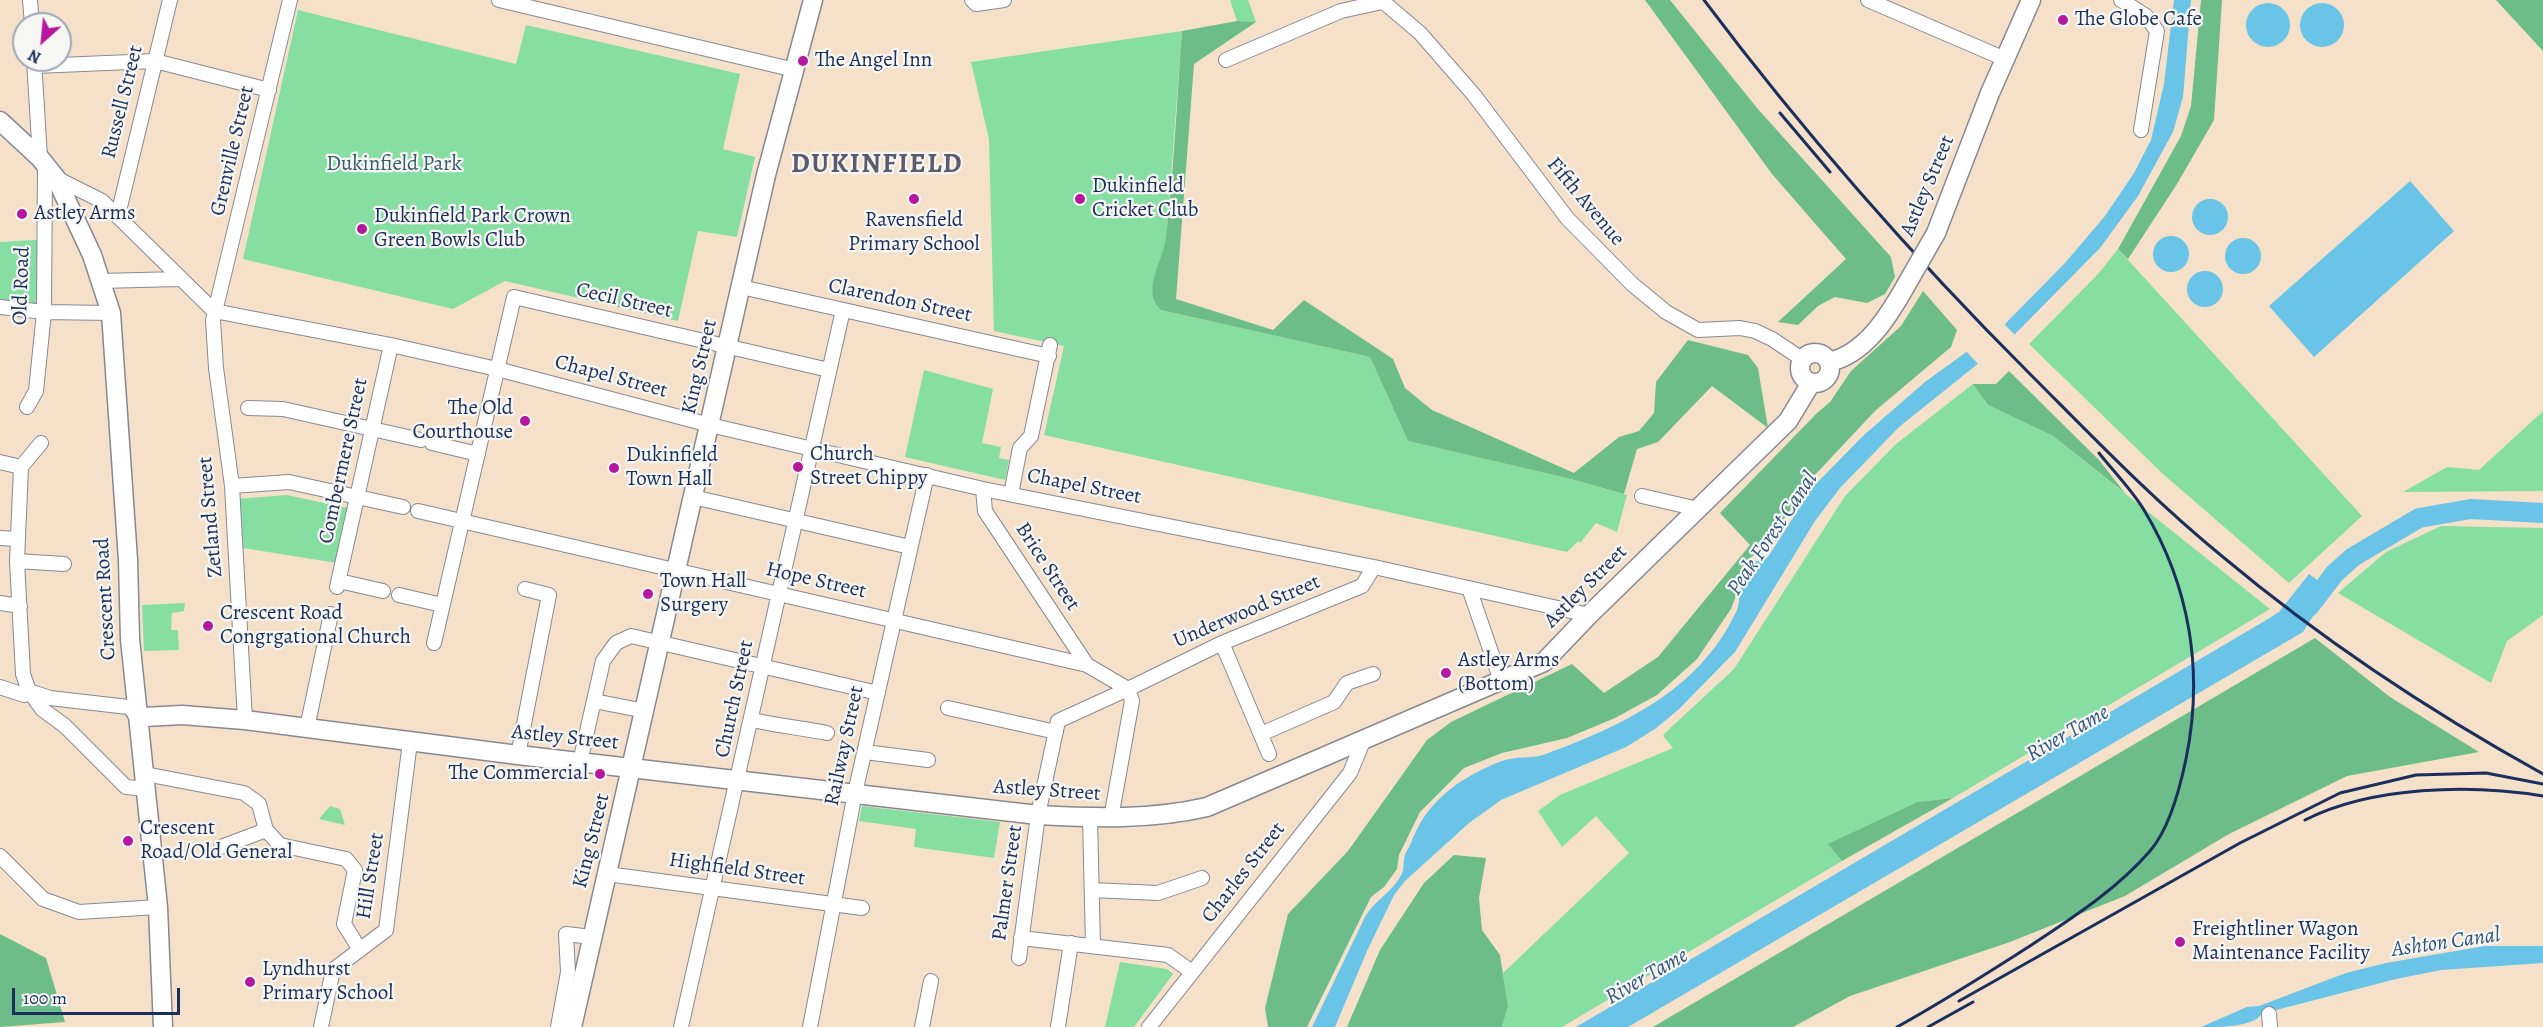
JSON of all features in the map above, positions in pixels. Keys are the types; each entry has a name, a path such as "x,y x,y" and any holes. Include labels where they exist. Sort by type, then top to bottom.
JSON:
{"main road":[{"name":"King Street","path":"572,1027 633,768 766,175 813,0"},
{"name":"Astley Street","path":"1829,362 1846,355 1871,336 1888,316 1936,233 2005,59 2031,0"},
{"path":"0,121 47,166"},
{"name":"Crescent Road","path":"47,166 92,255 111,313 136,712 146,782 158,907 163,1027"},
{"path":"1814,352 1823,355 1829,362 1830,372 1825,380 1811,383 1800,374 1802,359 1814,352"},
{"name":"Astley Street","path":"136,712 144,717 182,715 244,720 518,755 1038,815 1090,818 1174,815 1207,807 1544,662 1589,615 1788,421 1811,383"}],"street":[{"name":"Russell Street","path":"118,215 170,0"},
{"name":"Grenville Street","path":"214,311 230,257 290,0"},
{"path":"499,0 544,5 795,70"},
{"path":"972,0 976,4 1004,0"},
{"path":"1868,0 2005,59"},
{"path":"2121,0 2146,16 2157,31 2141,130"},
{"path":"1226,60 1341,11 1381,1"},
{"name":"Fifth Avenue","path":"1381,1 1420,33 1474,95 1567,218 1632,284 1666,312 1698,330 1740,327 1755,331 1772,339 1802,359"},
{"path":"72,62 155,61 269,90"},
{"name":"Old Road","path":"27,406 36,391 44,312 47,166 35,72"},
{"path":"47,166 102,201 214,311"},
{"path":"100,281 179,279"},
{"name":"Clarendon Street","path":"741,287 843,310 1050,351 1031,436 1020,448 1011,494"},
{"name":"Cecil Street","path":"497,369 514,297 829,370"},
{"path":"0,307 44,312 111,313"},
{"name":"Church Street","path":"681,1027 753,720 843,310"},
{"name":"Chapel Street","path":"214,311 391,345 497,369 710,425 983,489 1374,567 1589,615"},
{"name":"Zetland Street","path":"214,311 216,368 232,486 244,720"},
{"name":"Combermere Street","path":"383,591 338,584 391,345"},
{"path":"434,643 497,369"},
{"path":"248,408 283,409 478,454"},
{"path":"41,443 21,466 17,538 16,561 23,674 29,691 42,710 65,726 126,787 146,782 244,794 259,804 266,830 280,845 346,859 356,870 344,924 360,950"},
{"path":"0,462 21,466"},
{"name":"Railway Street","path":"810,1027 855,793 927,475"},
{"path":"232,486 289,482 403,507"},
{"name":"Brice Street","path":"983,489 985,512 1087,665"},
{"path":"1642,496 1698,508"},
{"path":"693,497 910,547"},
{"name":"Hope Street","path":"418,510 1087,665 1128,688"},
{"path":"0,538 17,538"},
{"path":"16,561 64,564"},
{"name":"Underwood Street","path":"1056,732 1058,721 1222,643 1362,586 1374,567"},
{"path":"1469,588 1501,681"},
{"path":"518,755 554,597 525,589"},
{"path":"399,595 442,605"},
{"path":"0,603 20,606"},
{"path":"307,728 332,614"},
{"path":"580,762 603,661 616,643 631,636 878,693"},
{"path":"1222,643 1269,754"},
{"path":"1261,734 1334,702 1347,683 1373,674"},
{"path":"0,687 24,695 29,691"},
{"path":"1110,818 1132,701 1128,688"},
{"path":"29,691 50,698 128,707 136,712"},
{"path":"65,726 63,716 67,708 76,701"},
{"path":"594,701 645,711"},
{"path":"948,708 1056,732"},
{"path":"753,720 792,729 827,733"},
{"name":"Palmer Street","path":"1018,958 1038,815 1056,732"},
{"name":"Charles Street","path":"1149,1027 1350,773 1364,739"},
{"name":"Hill Street","path":"321,1027 333,970 386,930 410,742"},
{"path":"865,752 928,760"},
{"path":"1090,818 1093,946"},
{"path":"221,847 266,830"},
{"path":"0,856 43,898 79,912 158,907"},
{"name":"Highfield Street","path":"607,874 862,908"},
{"path":"1092,890 1158,893 1202,879"},
{"path":"558,1027 568,972 566,934 592,937"},
{"path":"1021,938 1168,956 1192,972"},
{"path":"1058,1027 1071,943"},
{"path":"922,1027 931,981"}],"green space":[{"path":"1230,0 1248,0 1256,22 1237,21"},
{"path":"1645,0 1670,0 1757,108 1891,257 1895,277 1885,294 1867,303 1835,297 1818,306 1798,325 1778,322 1846,259 1772,174"},
{"path":"2201,0 2222,0 2214,120 2177,184 2128,259 2118,249 2181,136 2191,106"},
{"path":"2496,0 2543,0 2543,51"},
{"name":"Dukinfield Park","path":"298,10 516,64 526,25 740,74 723,149 755,157 737,237 698,231 678,321 505,281 453,309 243,259"},
{"path":"1237,21 1256,22 1194,64 1176,299 1273,330 1304,300 1393,359 1405,388 1432,410 1574,473 1619,437 1639,431 1654,413 1656,382 1688,340 1748,355 1758,368 1768,428 1712,386 1658,442 1637,449 1624,494 1571,479 1408,441 1370,357 1161,310 1155,302 1153,285 1166,237 1182,31"},
{"path":"1182,31 1161,310 1370,357 1408,441 1571,479 1627,495 1617,532 1596,523 1580,543 1578,541 1567,552 1044,435 1064,346 994,331 989,139 971,62"},
{"path":"37,240 37,308 0,304 0,242"},
{"path":"2118,249 2362,516 2289,583 2163,474 2029,344 2099,273"},
{"path":"1923,291 1957,330 1951,347 1876,410 1812,478 1765,547 1750,558 1731,609 1697,659 1657,695 1615,718 1567,738 1502,753 1464,768 1420,812 1399,855 1397,869 1384,887 1371,897 1307,1027 1268,1027 1265,1008 1288,914 1348,851 1427,740 1451,722 1572,664 1604,693 1658,657 1750,545 1720,513 1830,402 1851,371 1901,326"},
{"path":"924,370 993,389 982,443 1001,447 999,458 1009,460 1005,480 905,457"},
{"path":"2009,371 2099,460 2125,493 2053,436 1988,405 1973,384 1996,384"},
{"path":"1973,384 1988,405 2053,436 2270,609 1953,798 1917,802 1829,844 1842,861 1562,1027 1502,1027 1508,1006 1503,973 1629,853 1596,816 1562,847 1538,811 1560,795 1673,748 1663,736 1665,733 1734,669 1845,496 1896,444"},
{"path":"2543,411 2543,491 2403,492 2447,467 2479,470"},
{"path":"287,495 348,508 337,563 243,548 236,499"},
{"path":"2441,526 2543,528 2543,615 2507,641 2491,683 2338,593 2386,552"},
{"path":"185,603 184,611 172,613 171,630 178,630 179,650 144,651 142,605"},
{"path":"2315,638 2390,697 2479,752 2347,776 2229,834 2125,896 2010,942 1850,996 1793,1027 1653,1027"},
{"path":"1953,798 1842,861 1828,844 1917,802"},
{"path":"330,806 340,809 345,825 319,819"},
{"path":"862,806 1000,822 994,858 914,847 916,829 859,821"},
{"path":"1454,855 1486,858 1479,898 1482,930 1500,955 1508,1006 1502,1027 1347,1027 1380,950 1424,883"},
{"path":"0,934 46,958 65,1022 0,1027"},
{"path":"1120,962 1167,969 1173,974 1134,1027 1105,1027"}],"water":[{"path":"2174,0 2191,0 2183,97 2173,132 2138,196 2100,248 2015,334 1899,427 1840,488 1815,521 1735,652 1678,710 1655,729 1626,747 1501,800 1469,823 1405,881 1394,895 1367,951 1335,1027 1312,1027 1365,917 1402,874 1406,852 1419,825 1435,803 1457,784 1483,769 1504,760 1546,754 1602,731 1629,718 1679,685 1719,641 1737,611 1742,585 1752,563 1768,557 1812,488 1864,435 1925,382 2005,324 2065,263 2105,216 2134,173 2151,140 2164,84"},
{"path":"2268,3 2283,10 2290,25 2283,40 2268,47 2253,40 2246,25 2253,10"},
{"path":"2322,3 2337,10 2344,25 2337,40 2322,47 2307,40 2300,25 2307,10"},
{"path":"2410,181 2454,231 2314,357 2269,306"},
{"path":"2210,199 2223,204 2228,217 2223,230 2210,235 2197,230 2192,217 2197,204"},
{"path":"2171,236 2184,241 2189,254 2184,267 2171,272 2158,267 2153,254 2158,241"},
{"path":"2243,238 2256,243 2261,256 2256,269 2243,274 2230,269 2225,256 2230,243"},
{"path":"2205,271 2218,276 2223,289 2218,302 2205,307 2192,302 2187,289 2192,276"},
{"path":"2309,574 2330,589 2303,632 1628,1027 1576,1027 2268,619 2279,612"},
{"path":"2485,946 2543,946 2543,963 2441,970 2396,979 2276,1010 2270,1008 2255,1020 2243,1024 2201,1027 2247,1007 2259,1006 2346,973 2386,963"}],"pier":[{"path":"2002,322 2017,337 1980,366 1964,349"}],"waterway":[{"name":"River Tame","path":"2309,607 2335,573 2353,557 2419,518 2471,509 2543,513"}],"railway":[{"path":"1704,0 1820,146 1902,239 2030,374 2173,514 2260,587 2338,645 2418,700 2543,774"},
{"path":"1780,113 1830,172"},
{"path":"1897,1027 2033,944 2110,890 2150,851 2169,819 2184,770 2191,726 2194,694 2189,630 2182,599 2160,539 2144,510 2099,453"},
{"path":"1959,1001 2240,843 2340,793 2416,775 2486,773 2543,784"},
{"path":"2305,820 2360,800 2390,794 2453,789 2515,792 2543,796"},
{"path":"1928,1027 1973,1002"}],"place":[{"name":"The Globe Cafe","path":"2063,20"},
{"name":"The Angel Inn","path":"803,61"},
{"name":"Ravensfield Primary School","path":"914,199"},
{"name":"Dukinfield Cricket Club","path":"1080,199"},
{"name":"Astley Arms","path":"22,214"},
{"name":"Dukinfield Park Crown Green Bowls Club","path":"362,229"},
{"name":"The Old Courthouse","path":"525,421"},
{"name":"Church Street Chippy","path":"798,467"},
{"name":"Dukinfield Town Hall","path":"614,468"},
{"name":"Town Hall Surgery","path":"648,594"},
{"name":"Crescent Road Congrgational Church","path":"208,626"},
{"name":"Astley Arms (Bottom)","path":"1446,673"},
{"name":"The Commercial","path":"600,774"},
{"name":"Crescent Road/Old General","path":"128,841"},
{"name":"Freightliner Wagon Maintenance Facility","path":"2180,942"},
{"name":"Lyndhurst Primary School","path":"250,982"}],"district":[{"name":"DUKINFIELD","path":"877,165"}],"water label":[{"name":"Peak Forest Canal","path":"1773,534"},
{"name":"Ashton Canal","path":"2446,943"}]}
